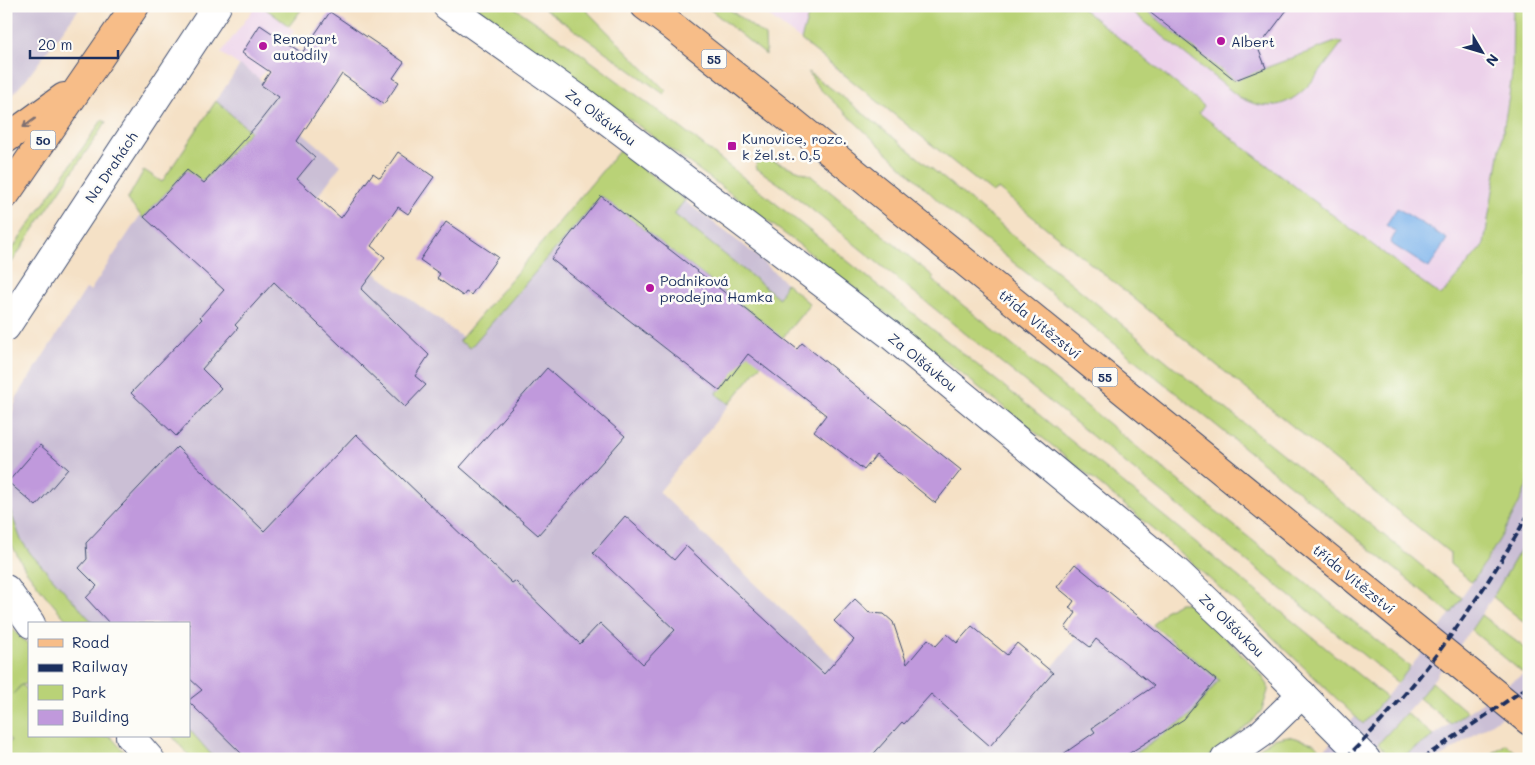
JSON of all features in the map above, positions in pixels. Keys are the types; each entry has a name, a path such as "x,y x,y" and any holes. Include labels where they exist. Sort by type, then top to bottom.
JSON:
{"main road":[{"name":"50","path":"6,194 135,6"},
{"name":"třída Vítězství","path":"645,6 798,126 1529,721"},
{"name":"50","path":"6,139 80,86"}],"street":[{"name":"Na Drahách","path":"6,327 216,6"},
{"name":"Za Olšávkou","path":"447,6 579,99 888,333 1176,571 1240,631 1366,759"},
{"path":"6,589 30,622"},
{"path":"1225,759 1261,734 1302,694"},
{"path":"132,738 150,759"}],"shaded area":[{"path":"6,6 81,6 6,103"},
{"path":"256,6 262,6 294,31 259,79 221,53"},
{"path":"755,6 894,6 846,77"},
{"path":"1079,6 1513,6 1512,74 1484,244 1441,297 1199,112 1204,106"},
{"path":"240,65 312,117 302,132 341,165 302,217 319,232 462,337 619,151 747,248 810,304 659,492 885,707 939,649 1016,717 1053,673 1050,670 1077,637 1090,647 1112,619 1116,621 1127,607 1219,680 1190,716 1127,759 215,759 190,730 190,622 92,622 31,554 21,540 6,499 6,432 17,397 86,289 90,291"},
{"path":"1529,481 1529,535 1493,597 1453,655 1419,698 1364,759 1325,759 1329,755 1324,750 1356,716 1363,723 1432,640 1487,561 1518,507"},
{"path":"1529,670 1529,698 1438,759 1399,759"}],"green space":[{"path":"262,6 304,6 289,26"},
{"path":"475,6 512,6 568,44 689,134 1021,400 1386,697 1363,724 1238,604 1152,528 1064,455 797,243"},
{"path":"541,6 582,6 666,91 664,94"},
{"path":"706,6 725,6 765,36 766,55"},
{"path":"811,6 1079,6 1204,106 1199,113 1441,296 1484,244 1512,74 1513,6 1529,6 1529,481 1503,533 1472,582 1450,564 1450,553 998,189 992,193 801,40"},
{"path":"1125,6 1141,6 1233,80 1338,41 1342,43 1322,70 1300,94 1287,102 1273,106 1257,104 1239,97"},
{"path":"808,72 839,94 920,159 1169,363 1462,598 1451,614 948,210 821,90"},
{"path":"216,101 250,131 202,182 187,170 143,218 127,200 144,170 162,182"},
{"path":"102,120 106,122 6,271 6,258"},
{"path":"619,151 685,200 674,214 779,298 786,283 810,304 729,404 716,394 768,326 601,196 470,348 459,341"},
{"path":"761,156 810,175 934,277 932,280 1410,667 1398,683 785,188 756,168 757,161"},
{"path":"6,499 21,540 31,554 92,622 68,622 25,569 6,532"},
{"path":"1529,535 1529,626 1493,597"},
{"path":"1180,603 1194,606 1260,673 1268,685 1262,710 1252,722 1206,759 1127,759 1190,716 1219,680 1153,625 1166,610"},
{"path":"1481,615 1529,651 1529,669 1523,673 1471,630"},
{"path":"6,623 28,644 28,684 21,685 13,694 22,685 28,690 28,738 112,738 131,759 6,759 6,747 11,740 6,736"},
{"path":"1432,682 1467,712 1451,724 1419,698"},
{"path":"1406,713 1434,736 1399,759 1391,759 1378,744"},
{"path":"190,730 215,759 192,759 174,738 190,738"},
{"path":"1288,736 1313,743 1329,755 1325,759 1244,759 1273,739"},
{"path":"1506,744 1524,759 1491,759 1488,756"}],"water":[{"path":"1397,208 1447,239 1429,268 1390,243 1396,232 1386,225"}],"building":[{"name":"Albert","path":"1142,6 1290,6 1258,48 1266,68 1235,80"},
{"path":"330,12 404,62 393,78 399,82 384,104 342,74 297,141 315,157 297,179 341,218 373,173 380,178 398,152 434,177 408,214 398,207 371,246 385,257 361,289 429,355 415,376 426,385 405,407 274,282 235,325 238,328 202,369 221,388 176,436 131,393 202,319 200,317 224,290 144,217 187,170 204,183 257,125 279,97 261,85 270,72 242,53 260,25 302,53"},
{"path":"601,196 797,349 802,343 961,470 935,503 876,455 864,470 814,431 826,415 748,354 720,391 551,259"},
{"path":"446,222 498,257 471,295 466,292 463,296 437,278 440,274 420,260"},
{"path":"547,368 625,436 538,535 460,467"},
{"path":"356,434 512,583 515,581 580,644 600,623 643,664 675,630 593,553 625,516 674,560 686,546 824,674 854,640 834,621 855,599 870,613 884,614 893,622 907,664 928,639 936,646 947,634 957,643 972,626 1007,655 1017,643 1053,673 990,746 931,694 904,724 902,722 869,759 247,759 190,703 190,699 202,690 190,679 190,622 108,622 86,598 97,586 79,568 87,559 86,543 177,447 264,531"},
{"path":"40,445 68,469 36,506 8,482"},
{"path":"1075,564 1216,680 1184,719 1120,759 1056,759 1095,732 1092,728 1154,686 1096,639 1090,647 1065,628 1076,613 1069,608 1074,601 1057,587"}],"railway":[{"path":"1345,759 1398,703 1446,642 1489,579 1529,513"},
{"path":"1422,759 1529,686"}],"place":[{"name":"Albert","path":"1221,41"},
{"name":"Renopart autodíly","path":"263,46"},
{"name":"Kunovice, rozc. k žel.st. 0,5","path":"732,146"},
{"name":"Podniková prodejna Hamka","path":"650,288"}]}
